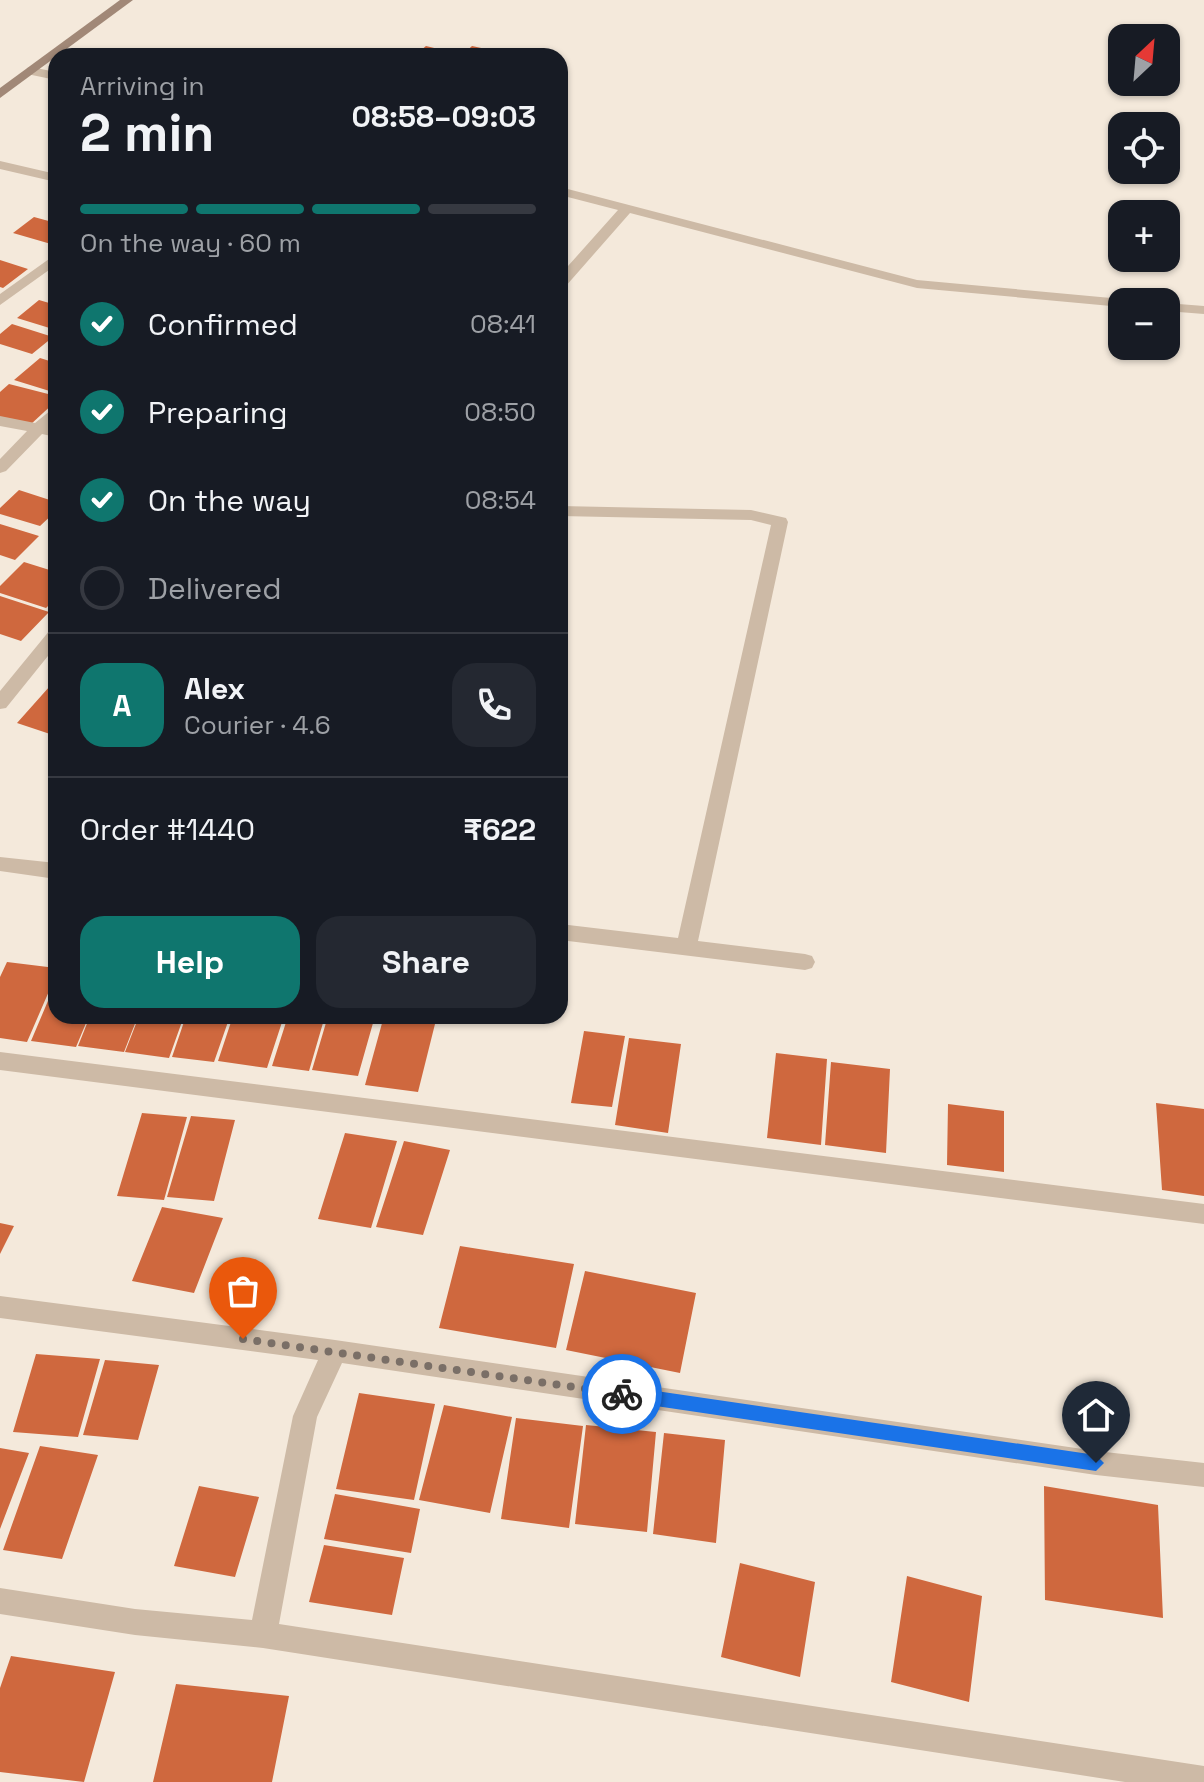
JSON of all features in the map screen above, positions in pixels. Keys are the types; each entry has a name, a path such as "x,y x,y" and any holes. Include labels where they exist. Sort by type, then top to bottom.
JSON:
{"street":[{"path":"62,48 127,0"},
{"path":"0,94 48,58"},
{"path":"31,71 48,74"},
{"path":"0,165 48,176"},
{"path":"568,193 917,284 1108,302"},
{"path":"568,275 627,209"},
{"path":"0,301 48,264"},
{"path":"1180,308 1204,310"},
{"path":"0,468 48,418"},
{"path":"0,421 48,430"},
{"path":"568,511 751,515 780,522 686,947"},
{"path":"0,703 48,644"},
{"path":"0,864 48,870"},
{"path":"568,933 805,962"},
{"path":"0,1061 1204,1214"},
{"path":"0,1307 335,1351 1096,1463 1204,1475"},
{"path":"263,1635 305,1416 335,1351"},
{"path":"0,1601 135,1622 263,1635 1204,1780"}],"building":[{"path":"34,217 48,221 48,243 13,233"},
{"path":"0,260 28,269 3,288 0,287"},
{"path":"39,300 48,303 48,328 17,318"},
{"path":"12,324 48,335 48,341 32,354 0,344 0,334"},
{"path":"40,358 48,360 48,391 14,380"},
{"path":"9,384 48,394 48,408 30,425 0,417 0,392"},
{"path":"19,490 48,499 48,518 40,526 0,514 0,508"},
{"path":"0,524 39,536 15,560 0,555"},
{"path":"24,562 48,570 48,606 46,608 0,593 0,586"},
{"path":"0,596 48,612 21,641 0,634"},
{"path":"48,688 48,733 17,723"},
{"path":"7,962 48,967 48,993 27,1042 0,1038 0,977"},
{"path":"48,1001 48,1024 86,1024 76,1047 31,1041"},
{"path":"87,1024 135,1024 124,1052 78,1046"},
{"path":"136,1024 181,1024 169,1058 125,1052"},
{"path":"183,1024 227,1024 214,1062 172,1057"},
{"path":"230,1024 281,1024 267,1068 218,1061"},
{"path":"285,1024 323,1024 309,1071 272,1066"},
{"path":"326,1024 373,1024 358,1076 312,1070"},
{"path":"382,1024 435,1024 418,1092 365,1085"},
{"path":"584,1031 625,1036 612,1107 571,1103"},
{"path":"629,1038 681,1044 668,1133 615,1125"},
{"path":"776,1053 827,1059 821,1145 767,1138"},
{"path":"831,1062 890,1069 886,1153 825,1145"},
{"path":"1156,1103 1204,1109 1204,1196 1162,1190"},
{"path":"948,1104 1004,1111 1004,1172 947,1165"},
{"path":"142,1113 187,1117 164,1200 117,1196"},
{"path":"191,1116 235,1120 214,1201 167,1197"},
{"path":"345,1133 397,1141 371,1228 318,1219"},
{"path":"404,1141 450,1150 423,1235 376,1227"},
{"path":"162,1207 223,1218 194,1293 132,1281"},
{"path":"0,1223 14,1226 0,1254"},
{"path":"460,1246 574,1264 556,1348 439,1328"},
{"path":"585,1271 696,1293 680,1373 566,1350"},
{"path":"36,1354 100,1359 78,1437 13,1432"},
{"path":"105,1360 159,1365 138,1440 83,1435"},
{"path":"359,1393 435,1404 414,1500 336,1489"},
{"path":"444,1405 512,1417 490,1513 419,1500"},
{"path":"516,1418 583,1426 569,1528 501,1519"},
{"path":"586,1425 656,1432 647,1532 575,1524"},
{"path":"664,1433 725,1440 716,1543 653,1534"},
{"path":"40,1446 98,1455 62,1559 3,1550"},
{"path":"0,1448 29,1453 0,1529"},
{"path":"199,1486 259,1497 235,1577 174,1566"},
{"path":"1044,1486 1158,1505 1163,1618 1045,1600"},
{"path":"335,1494 420,1509 411,1553 324,1539"},
{"path":"324,1545 404,1558 392,1615 309,1602"},
{"path":"740,1563 815,1582 800,1677 721,1657"},
{"path":"907,1576 982,1596 969,1702 891,1682"},
{"path":"11,1656 115,1672 84,1782 0,1772 0,1688"},
{"path":"176,1684 289,1696 272,1782 153,1782"}],"way so far":[{"path":"243,1339 622,1394"}],"route":[{"path":"622,1394 1096,1463"}]}
